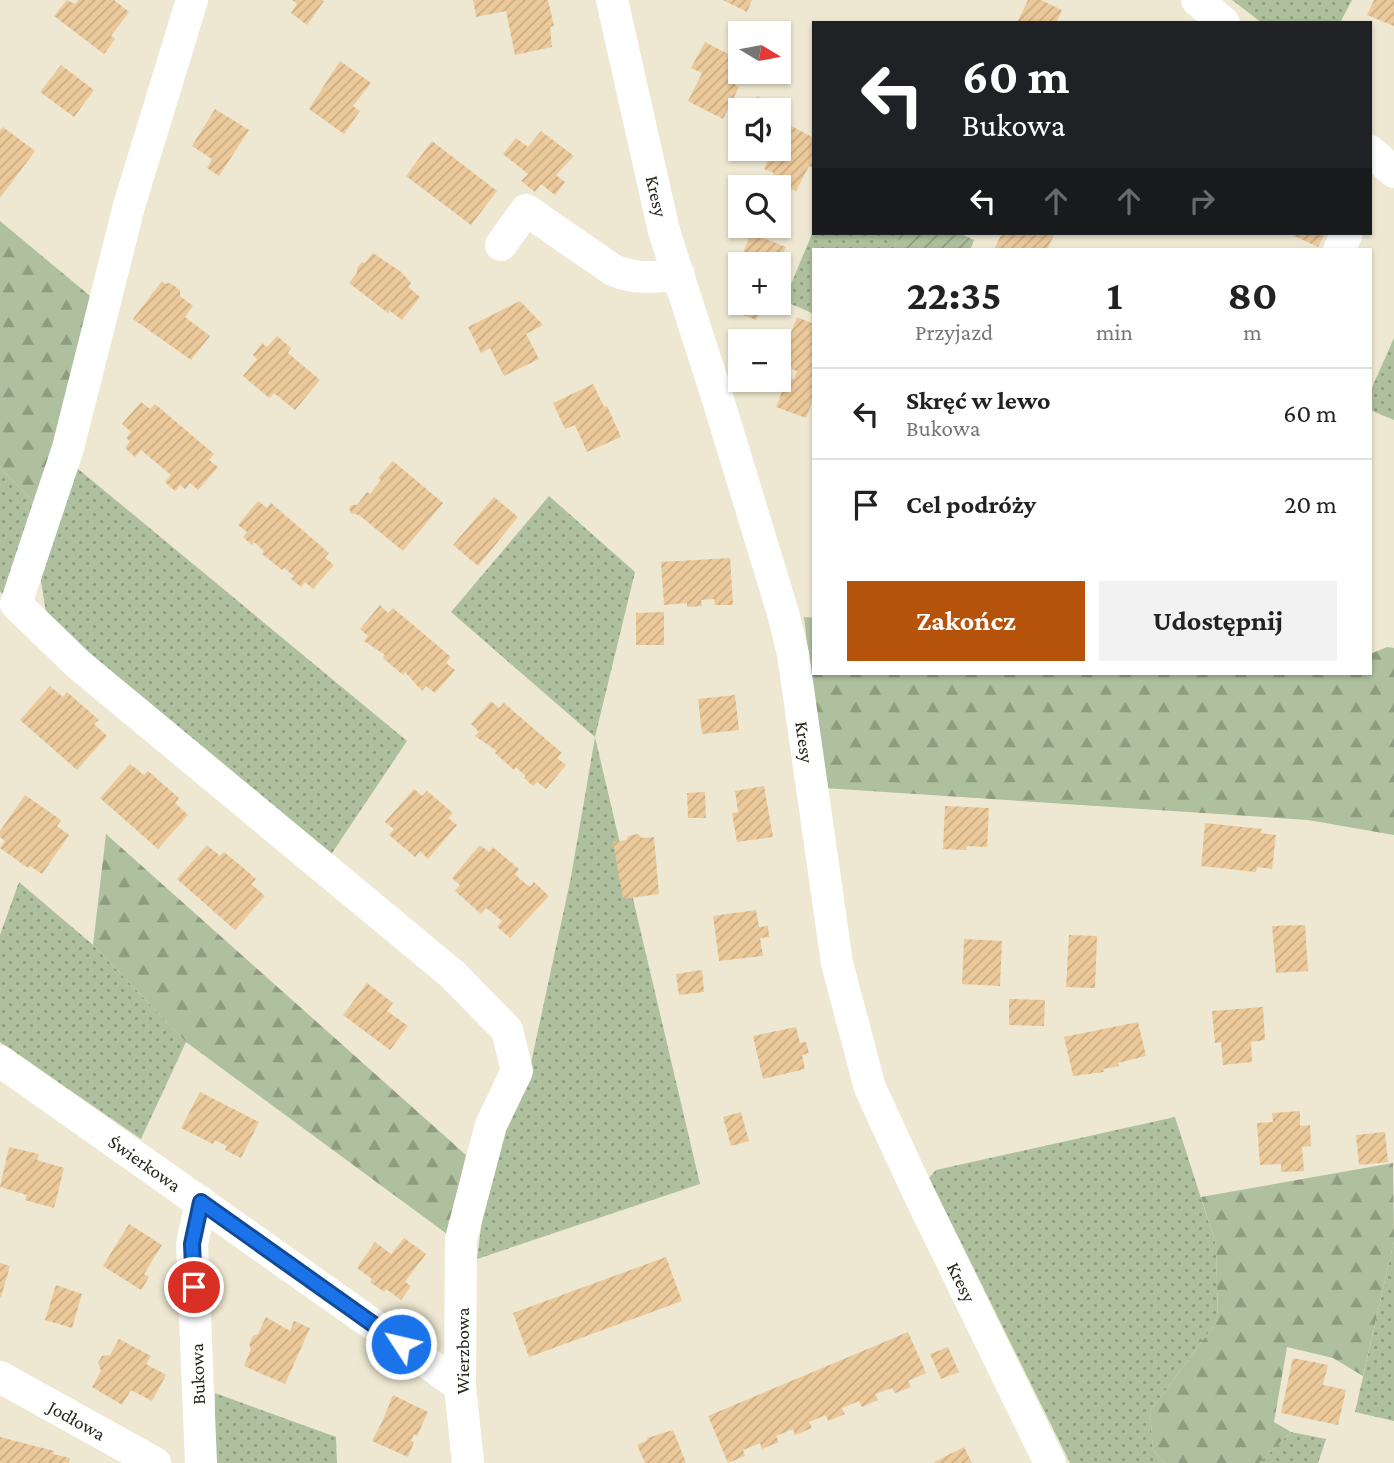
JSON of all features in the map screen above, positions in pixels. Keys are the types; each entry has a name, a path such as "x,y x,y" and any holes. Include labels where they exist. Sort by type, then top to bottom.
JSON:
{"street":[{"name":"Wierzbowa","path":"192,0 130,206 68,449 16,604 78,664 452,974 507,1030 517,1071 491,1125 461,1238 460,1386 468,1463"},
{"name":"Kresy","path":"612,0 664,231 783,613 793,654 837,963 870,1088 917,1190 1000,1390 1050,1463"},
{"path":"1196,0 1222,21"},
{"path":"501,245 526,210 612,270 639,279 679,275"},
{"name":"Świerkowa","path":"0,1061 460,1386"},
{"name":"Bukowa","path":"201,1202 192,1244 201,1463"},
{"name":"Jodłowa","path":"0,1377 155,1463"}],"green space":[{"path":"1232,0 1352,0 1341,21 1259,21"},
{"path":"0,221 95,300 37,505 0,468"},
{"path":"812,234 900,235 894,248 812,248 812,313 791,304 791,284"},
{"path":"900,235 963,235 974,240 971,248 894,248"},
{"path":"1394,338 1394,420 1372,411 1372,388"},
{"path":"0,468 37,505 6,598 0,591"},
{"path":"77,468 407,741 328,859 70,643 46,613 40,575"},
{"path":"549,496 635,572 595,737 451,612"},
{"path":"804,617 812,618 812,675 1372,675 1372,653 1387,647 1394,648 1394,835 1308,820 824,788"},
{"path":"595,737 700,1184 477,1259 488,1173 531,1063 571,877"},
{"path":"106,834 466,1155 447,1234 186,1042 93,945"},
{"path":"19,882 93,945 186,1042 141,1139 0,1042 0,935"},
{"path":"1175,1117 1216,1245 1218,1320 1150,1411 1153,1450 1165,1463 1070,1463 929,1178 936,1170"},
{"path":"1393,1163 1394,1241 1363,1376 1333,1358 1287,1347 1274,1422 1291,1432 1259,1463 1165,1463 1153,1450 1150,1411 1218,1320 1216,1245 1201,1197"},
{"path":"1394,1241 1394,1421 1355,1412"},
{"path":"215,1393 336,1437 337,1463 215,1463"},
{"path":"1291,1432 1326,1439 1318,1463 1259,1463"}],"building":[{"path":"67,0 75,4 78,0 114,0 129,12 111,36 115,39 104,54 54,16"},
{"path":"292,0 324,1 307,25 291,13 297,4"},
{"path":"473,0 548,0 554,26 550,27 552,47 515,55 506,11 476,17"},
{"path":"723,0 752,0 747,12"},
{"path":"1028,0 1041,0 1062,10 1057,21 1018,21"},
{"path":"1374,0 1394,0 1394,26 1367,15"},
{"path":"705,42 728,54 728,84 739,87 734,98 728,98 728,109 723,119 688,101 702,73 691,68"},
{"path":"340,61 371,83 353,106 360,111 344,134 309,109"},
{"path":"61,65 94,90 74,117 40,92"},
{"path":"215,109 249,130 219,176 207,168 212,159 192,146"},
{"path":"791,126 812,137 812,167 809,166 796,191 791,189 791,175 773,175 774,173 764,169 768,161 791,161"},
{"path":"3,127 35,151 0,198 0,130"},
{"path":"541,131 574,156 556,175 565,182 555,195 541,184 535,192 521,181 528,174 503,154 516,138 528,147"},
{"path":"432,141 497,191 471,225 406,176"},
{"path":"1001,235 1054,235 1048,248 995,248"},
{"path":"1292,235 1324,235 1318,247"},
{"path":"749,238 764,238 786,247 784,252 743,252"},
{"path":"373,253 401,272 411,283 408,287 420,297 402,320 390,311 388,313 349,283 357,273 357,268"},
{"path":"162,281 180,290 180,296 193,306 185,317 210,336 191,360 133,319"},
{"path":"520,301 543,325 526,334 539,359 504,376 490,348 481,353 468,327"},
{"path":"744,315 758,315 756,320"},
{"path":"797,317 812,323 812,402 806,418 776,407 782,392 791,392 791,378 794,379 797,371 791,369 791,333"},
{"path":"277,336 291,348 288,353 320,380 295,410 274,393 269,398 243,376 257,359 253,355 262,343 267,347"},
{"path":"593,384 604,407 607,406 621,437 587,452 575,425 565,429 553,403"},
{"path":"141,402 150,409 155,404 214,454 209,460 218,467 198,490 190,483 185,489 180,485 175,491 165,482 171,475 141,450 135,457 125,448 130,441 126,438 131,432 122,424"},
{"path":"393,461 443,503 403,551 359,515 351,513 349,508 357,505 367,492 370,494 381,480 378,478"},
{"path":"494,497 518,517 478,566 453,545"},
{"path":"258,501 267,508 271,503 329,553 325,558 334,565 313,589 305,582 301,587 291,579 294,576 262,554 264,551 254,542 252,545 243,537 247,532 238,525"},
{"path":"730,558 733,605 715,605 714,599 701,600 702,606 687,607 687,603 664,605 661,562"},
{"path":"380,605 388,613 393,608 451,657 446,663 455,670 435,693 426,686 422,691 405,672 403,675 383,658 385,655 364,641 368,636 360,629"},
{"path":"664,612 664,645 636,645 636,613"},
{"path":"50,686 63,697 67,692 99,720 94,724 107,736 77,770 20,720"},
{"path":"735,695 739,730 702,734 698,699"},
{"path":"491,701 499,708 504,703 562,753 557,758 566,765 546,789 537,782 533,786 516,767 514,770 495,753 497,751 475,736 479,732 471,724"},
{"path":"130,764 144,775 148,771 179,798 175,803 188,815 158,849 100,798"},
{"path":"764,786 773,837 737,842 732,813 738,812 735,791"},
{"path":"414,789 422,796 427,791 453,813 448,818 457,825 428,859 420,851 415,857 389,835 394,829 385,822"},
{"path":"705,792 706,818 688,818 687,793"},
{"path":"25,795 61,820 57,826 69,835 42,874 30,866 28,868 0,848 5,841 0,837 0,831"},
{"path":"945,806 989,808 987,847 943,849"},
{"path":"1205,823 1262,829 1261,833 1276,835 1272,869 1257,867 1256,872 1201,866"},
{"path":"638,834 642,838 654,837 659,894 623,899 613,842"},
{"path":"207,845 220,856 224,852 256,879 251,884 265,896 235,930 177,879"},
{"path":"480,845 489,852 493,847 519,869 515,874 522,881 530,887 534,882 549,896 510,938 497,927 502,921 494,914 486,908 481,914 455,891 460,885 452,878"},
{"path":"756,910 759,927 768,926 769,937 760,938 763,956 719,961 713,916"},
{"path":"1305,925 1308,971 1276,973 1272,926"},
{"path":"1069,935 1097,936 1095,988 1066,987"},
{"path":"964,939 1002,941 1000,986 962,984"},
{"path":"702,970 704,992 679,995 676,974"},
{"path":"367,983 393,1003 387,1011 408,1026 390,1050 343,1015"},
{"path":"1009,999 1045,1000 1044,1026 1009,1025"},
{"path":"1263,1007 1265,1040 1251,1042 1252,1062 1223,1065 1221,1042 1215,1043 1212,1011"},
{"path":"1138,1022 1146,1056 1118,1063 1119,1066 1103,1069 1104,1072 1073,1076 1064,1037"},
{"path":"796,1027 800,1043 806,1042 809,1053 802,1055 805,1069 763,1079 753,1036"},
{"path":"200,1092 259,1122 241,1158 225,1150 227,1146 215,1140 213,1144 181,1128"},
{"path":"1300,1111 1300,1126 1310,1125 1311,1146 1302,1147 1304,1171 1281,1172 1281,1164 1260,1165 1257,1123 1273,1122 1272,1113"},
{"path":"741,1112 749,1141 731,1146 723,1117"},
{"path":"1385,1132 1388,1162 1359,1165 1356,1135"},
{"path":"9,1147 39,1154 37,1160 64,1168 54,1208 25,1200 27,1195 0,1187"},
{"path":"129,1224 162,1245 144,1274 149,1277 141,1290 103,1266"},
{"path":"404,1238 426,1254 405,1282 411,1286 401,1300 370,1282 372,1279 357,1268 375,1242 391,1254"},
{"path":"666,1257 682,1301 529,1357 513,1313"},
{"path":"0,1263 10,1266 1,1297 0,1297"},
{"path":"56,1285 82,1294 72,1328 45,1320"},
{"path":"266,1317 290,1331 294,1321 310,1328 285,1384 244,1366 251,1349 249,1344 253,1336 258,1334"},
{"path":"908,1332 926,1373 908,1381 911,1387 895,1393 892,1388 875,1394 878,1400 862,1407 859,1401 842,1408 845,1414 828,1421 826,1415 809,1422 812,1428 795,1435 793,1429 776,1436 779,1442 762,1449 760,1443 743,1450 745,1456 728,1463 708,1416"},
{"path":"119,1339 151,1356 146,1364 166,1375 152,1401 131,1390 122,1405 92,1387 101,1371 98,1363 102,1356 110,1355"},
{"path":"948,1347 959,1372 941,1379 930,1354"},
{"path":"1293,1358 1328,1365 1323,1385 1346,1390 1338,1425 1281,1413"},
{"path":"393,1395 428,1412 417,1436 414,1434 408,1457 372,1441"},
{"path":"673,1430 686,1463 645,1463 637,1445 648,1440 647,1438"},
{"path":"0,1437 54,1451 53,1454 70,1458 69,1463 0,1463"},
{"path":"964,1447 972,1463 933,1463 942,1458"}],"route":[{"path":"194,1287 192,1244 201,1202 401,1344"}]}
